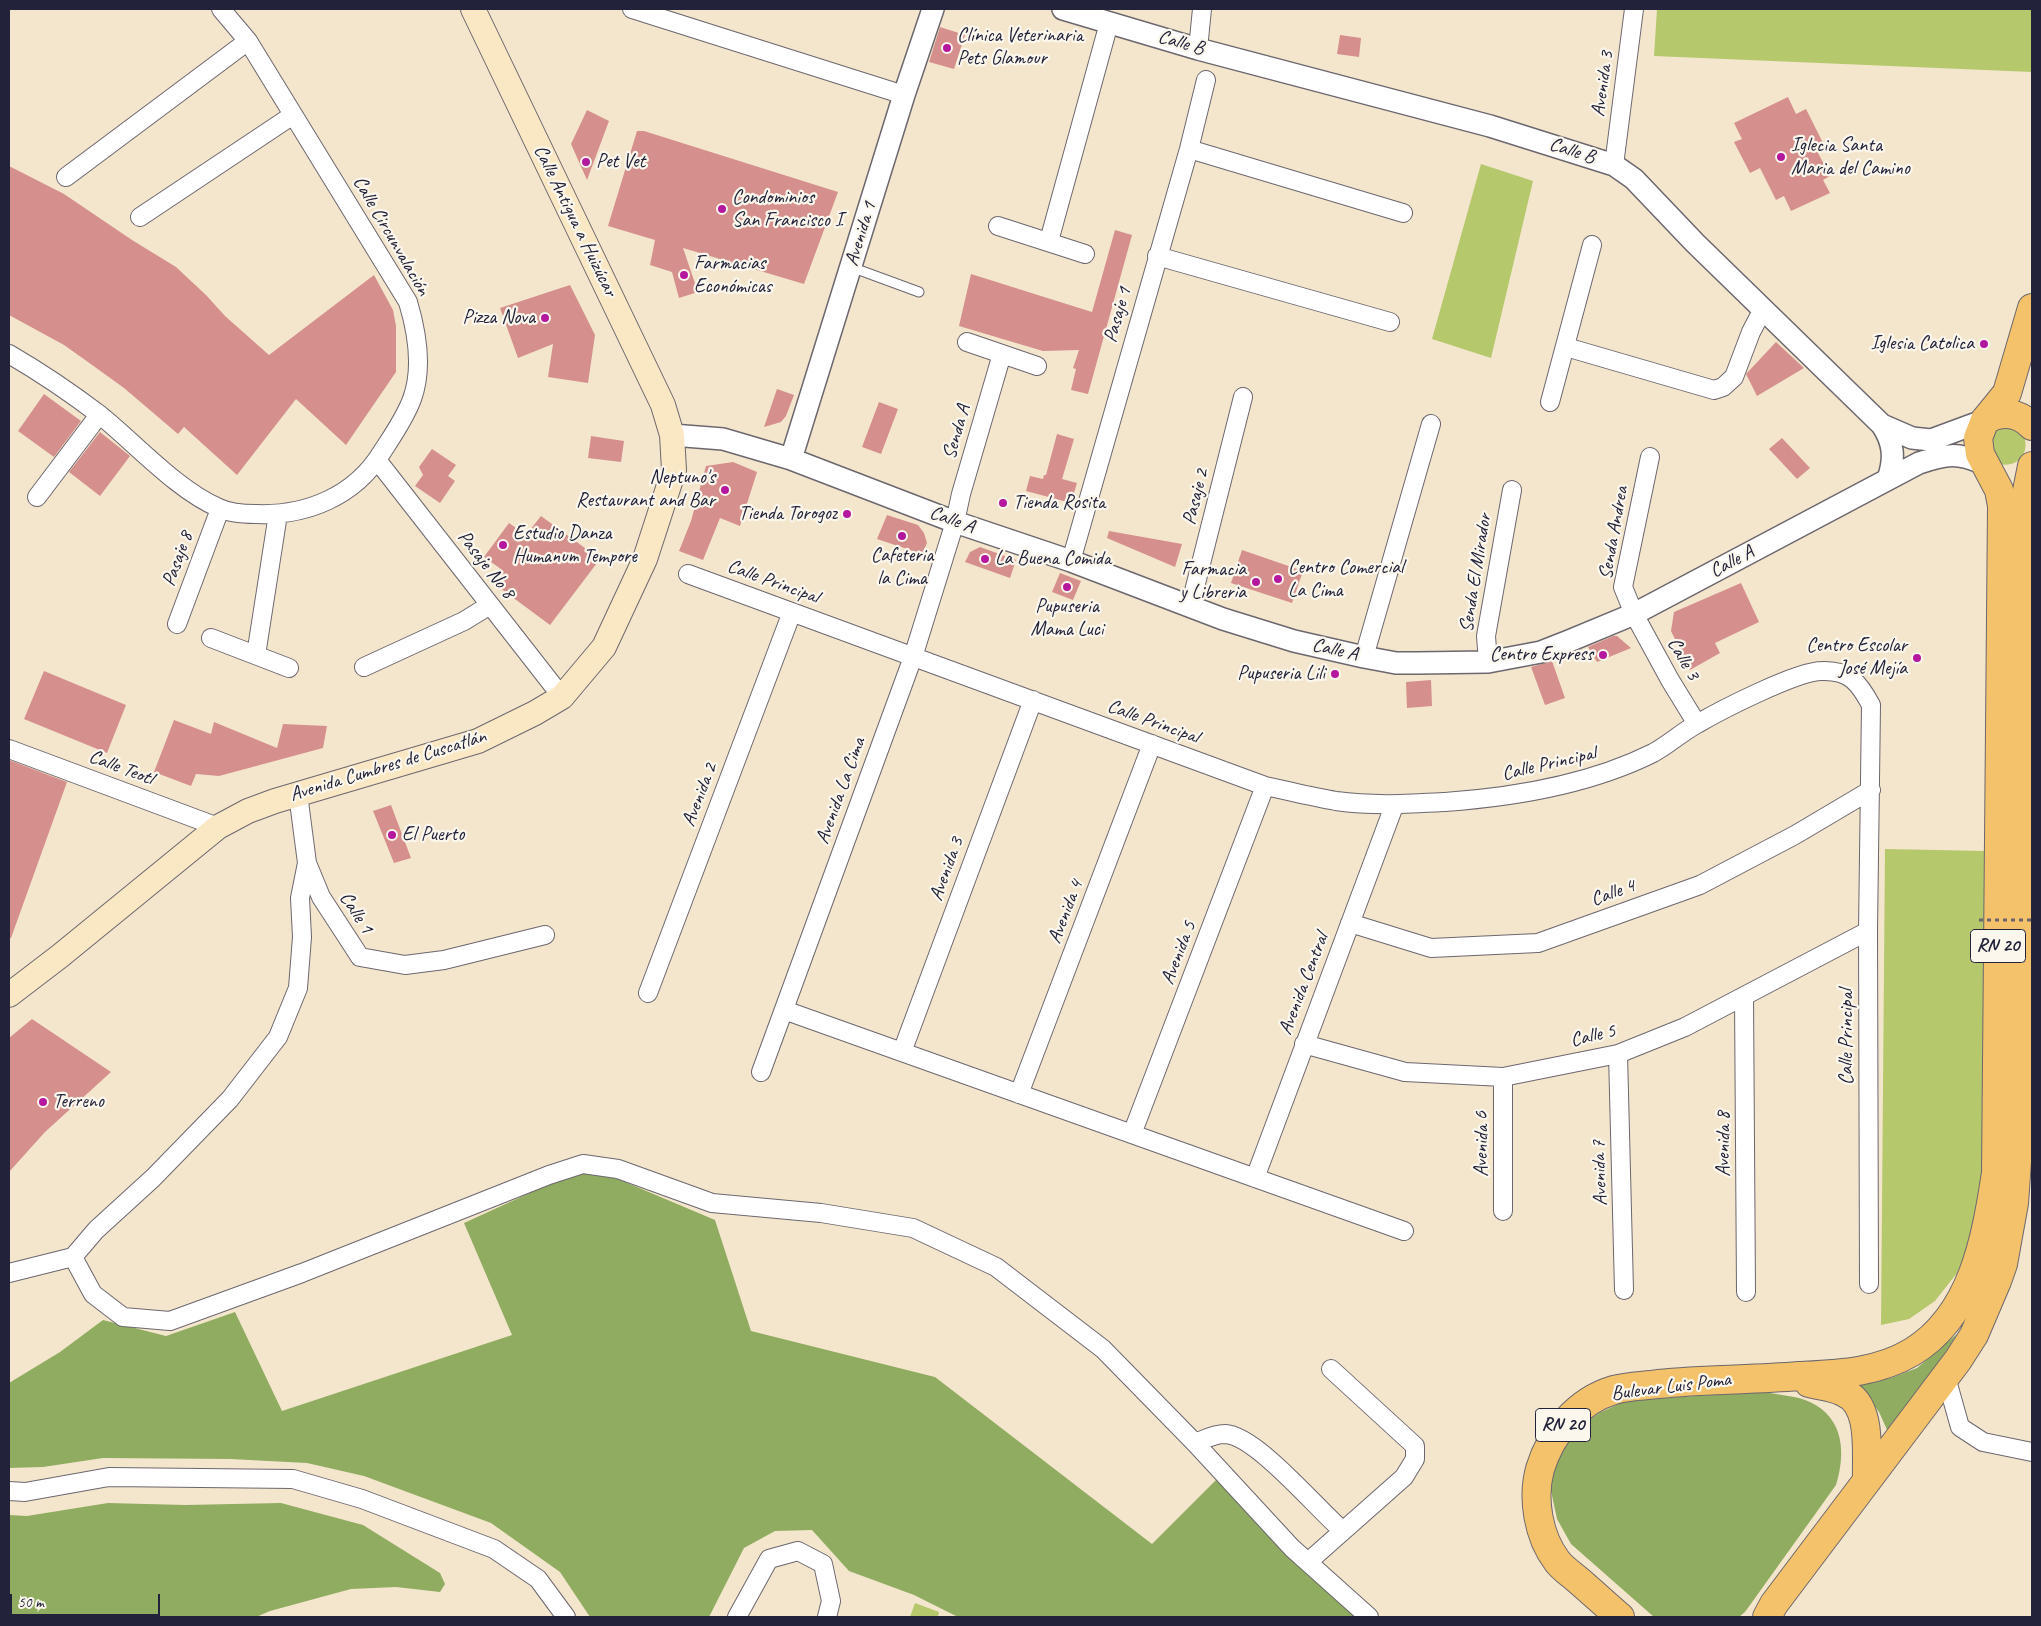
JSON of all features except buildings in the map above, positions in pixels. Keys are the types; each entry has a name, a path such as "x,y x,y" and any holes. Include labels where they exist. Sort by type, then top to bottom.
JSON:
{"highway":[{"name":"RN 20","path":"1781,1378 1847,1373 1868,1369 1899,1359 1914,1351 1944,1325 1958,1308 1975,1269 1982,1246 1996,1173 2002,506 1998,490 1980,454 1978,438 1985,420 2007,393 2032,308"},
{"path":"2032,402 2032,424"},
{"path":"1985,420 1996,415 2007,414 2024,419 2032,424"},
{"name":"RN 20","path":"1768,1613 1867,1479 1946,1377 1974,1335 2003,1264 2014,1203 2022,1134 2027,1020 2024,506 2032,466"},
{"path":"1987,468 1998,477 2008,479 2025,473 2032,466"},
{"path":"1781,1378 1827,1387 1844,1392 1854,1399 1860,1409 1865,1428 1867,1479"},
{"name":"Bulevar Luis Poma","path":"1620,1617 1558,1562 1544,1538 1538,1511 1539,1473 1556,1433 1566,1421 1586,1404 1615,1389 1692,1381 1781,1378"}],"main road":[{"name":"Calle Antigua a Huizúcar","path":"473,9 658,396 672,435"},
{"name":"Avenida Cumbres de Cuscatlán","path":"9,996 218,827 248,811 298,794 478,741 535,713 562,697 604,647 645,559 674,470 672,435"}],"street":[{"name":"Calle Circunvalación","path":"9,354 99,415 185,488 220,509 247,514 295,512 326,502 355,482 377,460 405,415 415,390 418,351 408,302 248,41 221,9"},
{"path":"632,9 904,95"},
{"name":"Avenida 1","path":"791,459 904,95 933,9"},
{"name":"Calle B","path":"1064,9 1198,49 1490,126 1614,164 1634,179 1763,310 1882,425 1912,438 1931,440 1985,420"},
{"path":"1198,49 1202,9"},
{"name":"Avenida 3","path":"1614,164 1634,9"},
{"path":"1048,241 1109,23"},
{"path":"66,177 248,41"},
{"name":"Pasaje 1","path":"1070,561 1189,149 1206,80"},
{"path":"140,217 293,115"},
{"path":"1189,149 1403,213"},
{"path":"998,226 1085,254"},
{"path":"1550,402 1592,245"},
{"path":"1157,256 1390,322"},
{"path":"1566,346 1714,390 1723,387 1734,377 1751,332 1763,310"},
{"path":"967,342 1037,366"},
{"name":"Senda A","path":"955,522 961,494 1002,354"},
{"name":"Pasaje 2","path":"1190,607 1243,398"},
{"path":"37,497 99,415"},
{"path":"1364,657 1431,424"},
{"path":"1882,425 1892,446 1893,463 1888,479"},
{"name":"Calle A","path":"672,435 723,439 791,459 955,522 1070,561 1190,607 1294,641 1364,657 1396,662 1488,662 1541,652 1634,614 1919,463 1942,456 1965,456 1987,468"},
{"name":"Senda Andrea","path":"1634,614 1623,587 1650,457"},
{"name":"Pasaje No 8","path":"377,460 562,697"},
{"name":"Senda El Mirador","path":"1488,662 1486,636 1512,490"},
{"name":"Pasaje 8","path":"177,624 220,509"},
{"path":"256,655 278,514"},
{"name":"Avenida La Cima","path":"761,1072 913,657 955,522"},
{"name":"Calle Principal","path":"688,574 1265,786 1336,801 1394,806 1494,798 1596,777 1654,752 1697,724 1772,687 1808,673 1822,670 1856,680 1863,688 1871,705 1868,931 1869,1284"},
{"path":"364,667 464,621 490,605"},
{"name":"Avenida 2","path":"648,993 792,612"},
{"name":"Calle 3","path":"1634,614 1670,680 1697,724"},
{"path":"211,638 289,668"},
{"name":"Avenida 3","path":"902,1052 1033,700"},
{"name":"Avenida 4","path":"1019,1094 1152,744"},
{"name":"Calle Teotl","path":"9,749 218,827"},
{"name":"Avenida 5","path":"1132,1134 1265,786"},
{"name":"Calle 4","path":"1350,923 1431,948 1538,943 1700,885 1795,835 1871,790"},
{"name":"Calle 1","path":"298,794 308,863 321,896 360,957 405,965 444,960 545,935"},
{"name":"Avenida Central","path":"1255,1178 1394,806"},
{"path":"9,1273 73,1257 96,1230 154,1178 230,1099 278,1038 298,988 302,937 300,898 308,863"},
{"name":"Calle 5","path":"1304,1044 1405,1072 1503,1077 1618,1054 1685,1027 1868,931"},
{"name":"Avenida 8","path":"1744,996 1746,1292"},
{"path":"784,1010 1404,1231"},
{"name":"Avenida 7","path":"1618,1054 1624,1290"},
{"name":"Avenida 6","path":"1503,1077 1503,1211"},
{"path":"73,1257 93,1294 123,1317 170,1321 302,1273 583,1164 618,1168 712,1203 821,1212 913,1228 996,1267 1103,1349 1195,1443 1292,1548 1369,1617"},
{"path":"1308,1562 1404,1477 1416,1459 1415,1446 1331,1369"},
{"path":"1946,1377 1960,1427 1983,1442 2032,1452"},
{"path":"1195,1443 1213,1436 1227,1434 1253,1446 1343,1531"},
{"path":"9,1491 25,1492 109,1477 293,1479 362,1499 494,1549 538,1579 566,1617"},
{"path":"737,1617 769,1559 798,1551 823,1564 831,1601 827,1617"}],"lane":[{"path":"850,267 919,292"}],"path":[{"path":"1980,920 2032,920"}],"green space":[{"path":"1657,9 2032,9 2032,72 1654,56"},
{"path":"1481,164 1533,181 1491,358 1432,339"},
{"path":"2009,424 2024,436 2025,448 2021,458 2012,464 2006,465 2000,464 1987,436 1991,431"},
{"path":"1885,849 1986,851 1983,1171 1969,1245 1957,1273 1935,1301 1909,1319 1881,1325"},
{"path":"580,1170 618,1179 715,1220 751,1331 935,1377 1152,1544 1223,1473 1369,1617 958,1617 914,1595 849,1571 812,1530 775,1531 744,1548 709,1617 590,1617 560,1572 491,1523 364,1476 307,1463 230,1459 103,1458 43,1467 9,1468 9,1383 60,1352 103,1320 166,1336 235,1312 282,1411 512,1335 464,1223"},
{"path":"1957,1334 1930,1378 1888,1432 1879,1412 1857,1382 1891,1378 1917,1368"},
{"path":"1765,1392 1805,1400 1821,1409 1830,1417 1840,1438 1841,1449 1841,1461 1836,1485 1745,1612 1739,1617 1654,1617 1571,1544 1557,1519 1551,1491 1552,1469 1575,1429 1601,1412 1628,1400"},
{"path":"108,1503 185,1505 281,1503 363,1525 440,1573 445,1584 440,1592 396,1587 351,1589 270,1611 256,1617 9,1617 9,1515 27,1516"},
{"path":"915,1603 939,1612 938,1617 910,1617"}],"place":[{"name":"Clínica Veterinaria Pets Glamour","path":"947,48"},
{"name":"Iglecia Santa Maria del Camino","path":"1781,157"},
{"name":"Pet Vet","path":"586,162"},
{"name":"Condominios San Francisco I","path":"722,209"},
{"name":"Farmacias Económicas","path":"684,275"},
{"name":"Pizza Nova","path":"545,318"},
{"name":"Iglesia Catolica","path":"1984,344"},
{"name":"Neptuno's Restaurant and Bar","path":"725,490"},
{"name":"Tienda Rosita","path":"1003,503"},
{"name":"Tienda Torogoz","path":"847,514"},
{"name":"Cafeteria la Cima","path":"902,536"},
{"name":"Estudio Danza Humanum Tempore","path":"503,545"},
{"name":"La Buena Comida","path":"985,559"},
{"name":"Centro Comercial La Cima","path":"1278,579"},
{"name":"Farmacia y Libreria","path":"1256,582"},
{"name":"Pupuseria Mama Luci","path":"1067,587"},
{"name":"Centro Express","path":"1603,655"},
{"name":"Centro Escolar José Mejía","path":"1917,658"},
{"name":"Pupuseria Lili","path":"1335,674"},
{"name":"El Puerto","path":"392,835"},
{"name":"Terreno","path":"43,1102"}]}
